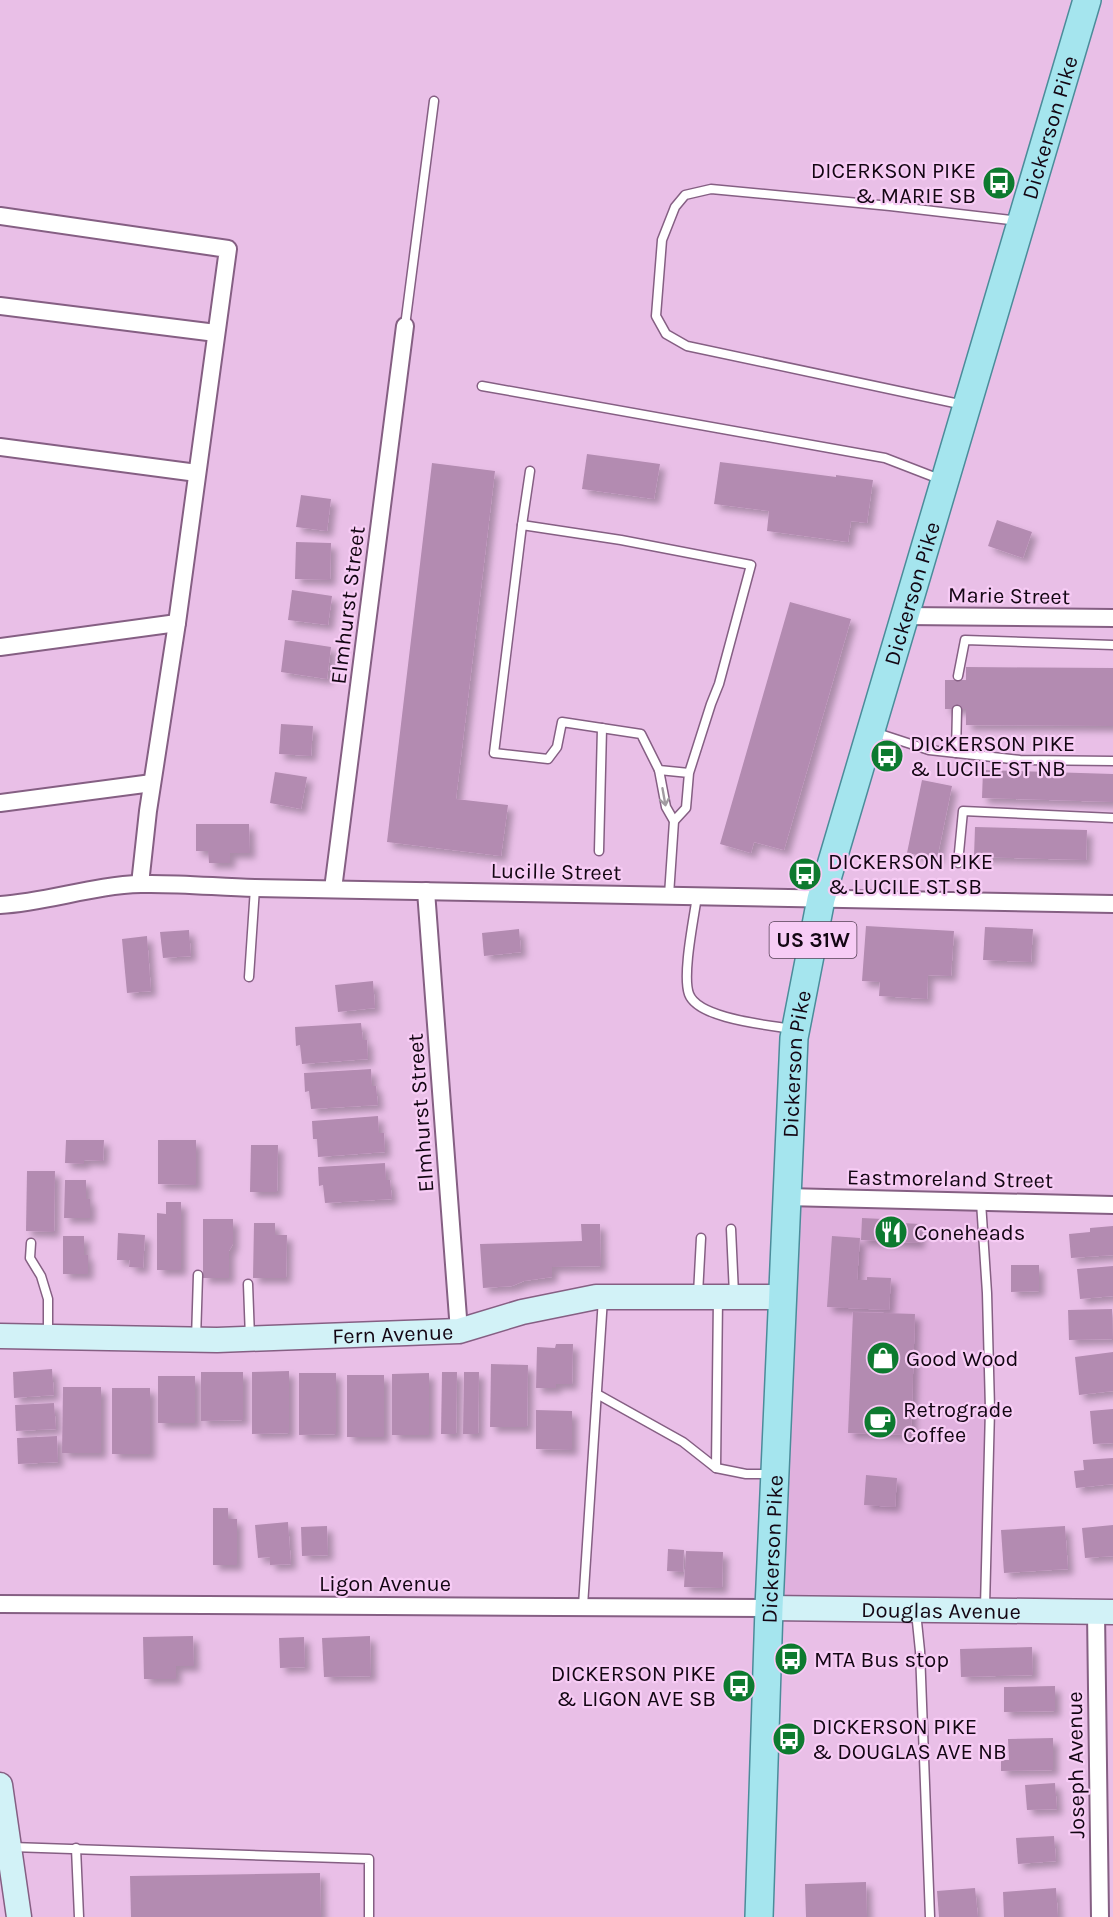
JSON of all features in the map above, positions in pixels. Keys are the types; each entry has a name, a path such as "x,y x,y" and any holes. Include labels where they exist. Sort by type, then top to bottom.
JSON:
{"main road":[{"name":"Dickerson Pike","path":"759,1917 786,1197 796,1030 821,898 1087,0"}],"street":[{"path":"0,216 228,249 177,623 152,783 140,884"},
{"path":"0,306 216,333"},
{"name":"Elmhurst Street","path":"333,889 405,326"},
{"path":"0,447 197,473"},
{"name":"Marie Street","path":"904,616 1113,618"},
{"path":"0,647 177,623"},
{"path":"0,803 152,783"},
{"name":"Lucille Street","path":"0,905 27,903 104,888 140,884 1113,904"},
{"name":"Elmhurst Street","path":"426,891 459,1331"},
{"name":"Eastmoreland Street","path":"786,1197 1113,1205"},
{"name":"Fern Avenue","path":"0,1336 196,1340 459,1331 522,1312 596,1297 783,1297"},
{"name":"Ligon Avenue","path":"0,1604 769,1608"},
{"name":"Douglas Avenue","path":"769,1608 1105,1612"},
{"name":"Joseph Avenue","path":"1100,1917 1105,1612"},
{"path":"0,1785 19,1917"}],"lane":[{"path":"405,326 434,101"},
{"path":"967,406 687,346 666,334 656,316 662,240 675,207 685,195 711,189 1022,221"},
{"path":"482,386 885,458 945,481"},
{"path":"530,471 494,753 548,759 557,747 562,722 641,734 659,770 666,807 674,821 669,896"},
{"path":"522,525 621,540 751,565 719,684 689,773 686,808 674,821"},
{"path":"958,676 965,640 1113,645"},
{"path":"956,753 957,710"},
{"path":"599,851 602,728"},
{"path":"870,731 929,750 1020,760 1113,761"},
{"path":"659,770 689,773"},
{"path":"958,863 963,812 1113,819"},
{"path":"249,977 255,888"},
{"path":"697,896 687,968 689,994 695,1002 715,1014 796,1030"},
{"path":"981,1202 987,1293 990,1409 985,1611"},
{"path":"716,1468 717,1297 731,1229"},
{"path":"701,1239 717,1297"},
{"path":"31,1243 30,1257 41,1276 48,1299 48,1337"},
{"path":"196,1340 198,1275"},
{"path":"248,1284 250,1338"},
{"path":"583,1606 603,1297"},
{"path":"597,1394 683,1442 716,1468 747,1474 775,1474"},
{"path":"916,1610 920,1651 930,1917"},
{"path":"9,1847 369,1859 369,1917"},
{"path":"76,1848 79,1917"}],"shaded area":[{"path":"786,1197 981,1202 987,1293 985,1611 769,1608"}],"building":[{"path":"587,454 660,464 654,499 582,489"},
{"path":"720,462 873,480 867,523 851,521 848,542 767,531 769,511 714,504"},
{"path":"432,463 495,471 456,799 508,805 501,856 387,842"},
{"path":"301,495 331,499 327,531 296,527"},
{"path":"997,520 1032,532 1023,558 988,546"},
{"path":"296,542 331,543 330,580 295,579"},
{"path":"292,590 332,596 328,625 288,620"},
{"path":"790,602 851,619 784,850 754,842 751,853 720,844"},
{"path":"285,640 331,647 327,679 281,672"},
{"path":"966,667 1113,668 1113,726 966,725 966,709 945,709 945,680 966,680"},
{"path":"281,724 313,726 311,756 279,754"},
{"path":"983,770 1113,774 1113,802 982,798"},
{"path":"275,772 307,777 301,809 270,803"},
{"path":"922,780 952,786 937,859 907,853"},
{"path":"196,824 249,824 250,853 230,853 230,863 209,863 208,851 196,851"},
{"path":"975,827 1087,830 1086,860 974,857"},
{"path":"866,926 954,931 951,976 928,975 927,999 879,996 880,982 862,981"},
{"path":"985,927 1033,929 1031,962 983,960"},
{"path":"519,929 521,952 484,956 482,933"},
{"path":"189,930 191,956 163,958 160,932"},
{"path":"147,936 151,991 127,993 122,939"},
{"path":"373,981 375,1008 338,1012 335,985"},
{"path":"361,1023 363,1040 367,1040 368,1059 302,1064 300,1045 296,1046 295,1027"},
{"path":"371,1069 372,1086 376,1086 378,1105 311,1109 309,1091 305,1092 304,1073"},
{"path":"378,1116 379,1133 384,1133 385,1152 318,1157 317,1139 313,1139 312,1121"},
{"path":"66,1140 104,1140 103,1161 84,1160 84,1164 65,1163"},
{"path":"158,1140 196,1140 196,1185 158,1184"},
{"path":"251,1145 278,1145 277,1192 250,1192"},
{"path":"385,1163 386,1180 390,1180 392,1199 325,1203 323,1185 319,1186 318,1167"},
{"path":"27,1171 55,1171 54,1232 26,1231"},
{"path":"65,1180 86,1180 86,1199 90,1199 90,1218 64,1218"},
{"path":"166,1202 181,1202 181,1270 157,1270 157,1213 166,1214"},
{"name":"Coneheads","path":"862,1218 883,1219 883,1222 920,1224 919,1243 861,1240"},
{"path":"203,1219 233,1219 233,1244 229,1251 229,1278 203,1278"},
{"path":"254,1223 275,1223 275,1235 287,1235 286,1278 253,1278"},
{"path":"581,1224 600,1224 601,1266 552,1267 552,1277 524,1281 512,1286 483,1288 480,1244 582,1241"},
{"path":"1113,1226 1113,1255 1071,1258 1069,1234 1090,1232 1090,1228"},
{"path":"118,1233 145,1235 143,1268 129,1267 130,1260 117,1260"},
{"path":"63,1236 84,1236 84,1255 88,1255 88,1274 63,1274"},
{"path":"832,1236 860,1238 857,1280 867,1280 867,1277 891,1278 889,1310 827,1307"},
{"path":"1011,1265 1039,1265 1039,1291 1011,1292"},
{"path":"1113,1266 1113,1296 1080,1299 1077,1269"},
{"path":"1112,1309 1113,1339 1069,1340 1068,1310"},
{"path":"853,1312 915,1314 911,1435 848,1433"},
{"path":"556,1344 573,1344 572,1384 556,1384 556,1388 536,1388 537,1347 555,1348"},
{"path":"1113,1352 1113,1391 1079,1395 1075,1357"},
{"path":"491,1364 528,1365 527,1427 490,1427"},
{"path":"52,1369 54,1395 14,1398 13,1372"},
{"path":"289,1371 289,1433 252,1434 252,1372"},
{"path":"201,1372 243,1372 243,1420 201,1421"},
{"path":"442,1372 457,1372 456,1434 441,1434"},
{"path":"464,1372 479,1372 478,1434 463,1434"},
{"path":"299,1373 336,1373 336,1434 299,1435"},
{"path":"429,1373 429,1435 392,1435 392,1374"},
{"path":"347,1375 384,1375 384,1437 347,1437"},
{"path":"158,1376 195,1376 195,1423 158,1423"},
{"path":"63,1387 101,1387 101,1453 62,1453"},
{"path":"112,1388 150,1388 150,1454 112,1454"},
{"path":"54,1403 56,1429 16,1431 15,1405"},
{"path":"1113,1409 1113,1443 1093,1444 1090,1411"},
{"path":"536,1410 572,1411 572,1450 536,1449"},
{"path":"57,1436 58,1462 18,1464 17,1438"},
{"path":"1113,1458 1113,1484 1076,1488 1074,1471 1084,1470 1083,1460"},
{"path":"866,1475 897,1478 895,1507 864,1505"},
{"path":"213,1508 228,1508 228,1519 237,1519 237,1565 213,1565"},
{"path":"288,1522 291,1564 270,1565 270,1557 258,1558 255,1525"},
{"path":"1113,1525 1113,1556 1085,1558 1082,1528"},
{"path":"327,1526 328,1555 302,1556 301,1527"},
{"path":"1065,1526 1068,1569 1004,1573 1001,1530"},
{"path":"668,1549 684,1550 683,1572 667,1571"},
{"path":"686,1551 723,1552 722,1588 684,1587"},
{"path":"193,1636 194,1666 176,1666 176,1679 144,1679 143,1637"},
{"path":"370,1636 371,1676 324,1677 322,1638"},
{"path":"304,1637 305,1667 280,1668 279,1638"},
{"path":"1032,1647 1033,1675 961,1677 960,1649"},
{"path":"1055,1686 1055,1711 1004,1712 1004,1687"},
{"path":"1053,1738 1053,1770 1001,1771 1001,1760 1009,1760 1008,1739"},
{"path":"1055,1783 1057,1809 1027,1810 1025,1785"},
{"path":"1054,1836 1056,1861 1018,1864 1016,1838"},
{"path":"320,1873 321,1917 131,1917 130,1876"},
{"path":"866,1882 867,1917 806,1917 805,1884"},
{"path":"975,1888 978,1917 939,1917 937,1891"},
{"path":"1056,1888 1058,1917 1004,1917 1003,1892"}],"place":[{"name":"DICERKSON PIKE & MARIE SB","path":"999,183"},
{"name":"DICKERSON PIKE & LUCILE ST NB","path":"887,756"},
{"name":"DICKERSON PIKE & LUCILE ST SB","path":"805,874"},
{"name":"Coneheads","path":"891,1232"},
{"name":"Good Wood","path":"883,1358"},
{"name":"Retrograde Coffee","path":"880,1422"},
{"name":"MTA Bus stop","path":"791,1659"},
{"name":"DICKERSON PIKE & LIGON AVE SB","path":"739,1686"},
{"name":"DICKERSON PIKE & DOUGLAS AVE NB","path":"789,1739"}]}
